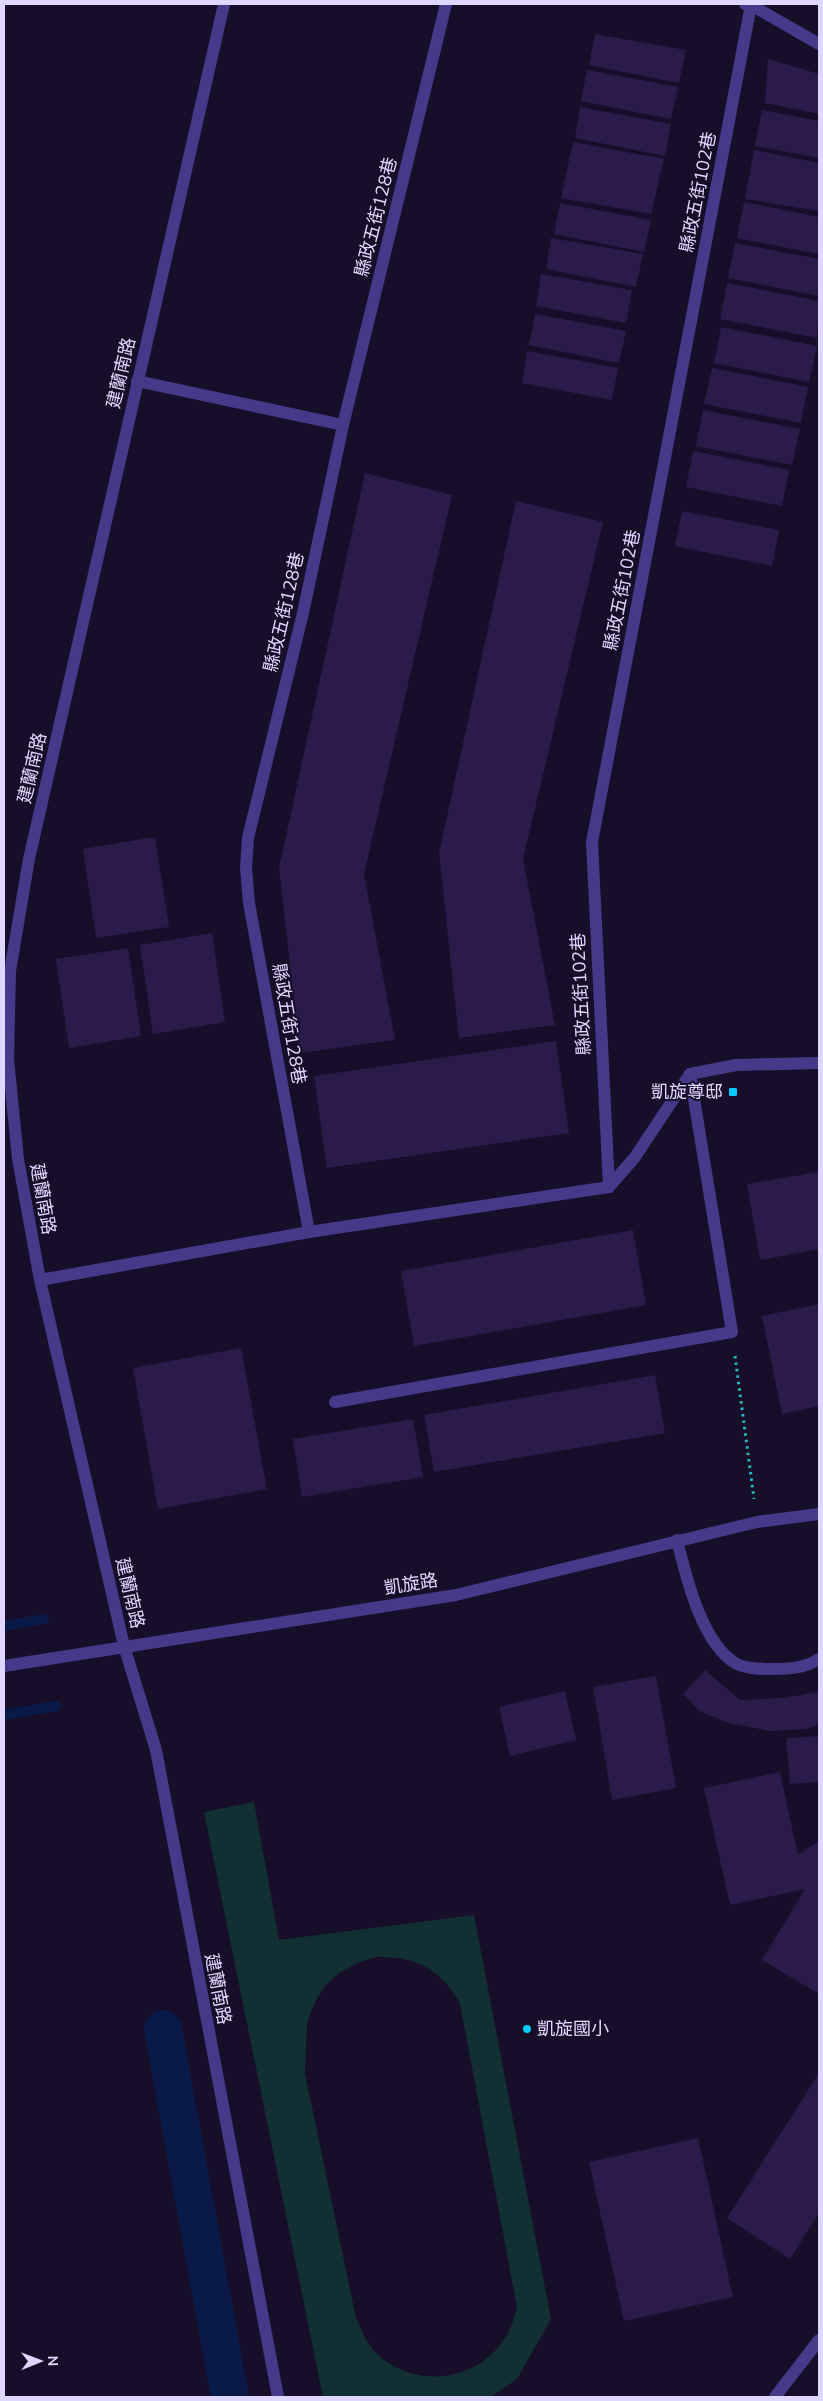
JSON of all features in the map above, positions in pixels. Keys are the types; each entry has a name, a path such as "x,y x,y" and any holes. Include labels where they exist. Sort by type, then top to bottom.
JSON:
{"street":[{"name":"建蘭南路","path":"224,4 29,859 10,971 8,1059 18,1159 40,1280 124,1646 156,1750 278,2397"},
{"name":"縣政五街128巷","path":"309,1232 249,903 246,868 248,838 303,613 343,426 446,4"},
{"path":"748,4 819,44"},
{"name":"縣政五街102巷","path":"609,1187 592,842 748,4"},
{"path":"137,381 343,426"},
{"path":"40,1280 309,1232 609,1187 635,1158 690,1074 736,1065 819,1063"},
{"path":"335,1402 732,1332 690,1074"},
{"name":"凱旋路","path":"4,1666 456,1595 757,1522 819,1514"},
{"path":"677,1540 690,1589 708,1630 719,1647 735,1663 759,1669 784,1670 808,1666 819,1659"},
{"path":"775,2397 819,2340"}],"path":[{"path":"732,1332 757,1522"}],"green space":[{"path":"254,1802 279,1940 474,1915 551,2319 517,2379 491,2397 323,2397 204,1812","holes":["376,1957 390,1957 425,1966 444,1981 460,2003 517,2307 507,2334 490,2356 476,2366 460,2373 442,2376 425,2376 408,2372 392,2365 373,2350 360,2328 356,2318 305,2074 307,2023 314,2004 324,1987 339,1973 357,1963"]}],"building":[{"path":"595,34 686,50 679,83 589,65"},
{"path":"768,59 819,74 819,114 765,103"},
{"path":"587,70 678,87 671,119 581,101"},
{"path":"580,107 671,124 665,156 575,138"},
{"path":"762,110 819,121 819,158 755,146"},
{"path":"573,142 664,159 651,214 561,198"},
{"path":"754,150 819,163 819,211 745,199"},
{"path":"744,202 819,217 819,254 737,238"},
{"path":"560,203 651,220 644,252 554,234"},
{"path":"551,238 643,254 636,287 546,269"},
{"path":"735,243 819,259 819,296 728,278"},
{"path":"541,274 632,290 626,323 536,306"},
{"path":"727,283 819,301 817,338 720,319"},
{"path":"535,314 626,331 619,363 529,345"},
{"path":"721,327 817,346 809,382 714,363"},
{"path":"527,351 618,368 612,400 522,383"},
{"path":"712,368 808,387 801,423 704,404"},
{"path":"703,410 800,429 792,465 696,446"},
{"path":"693,451 789,470 782,506 686,487"},
{"path":"365,473 452,495 364,874 395,1040 300,1053 279,868"},
{"path":"516,501 603,522 523,859 555,1025 459,1038 439,853"},
{"path":"682,511 779,530 772,566 675,546"},
{"path":"155,837 169,927 96,938 83,849"},
{"path":"212,933 225,1022 153,1034 140,945"},
{"path":"128,948 141,1036 69,1048 56,959"},
{"path":"556,1041 569,1133 327,1168 314,1076"},
{"path":"819,1172 819,1249 760,1260 747,1184"},
{"path":"633,1230 646,1305 414,1346 401,1271"},
{"path":"819,1304 819,1406 782,1414 762,1316"},
{"path":"241,1348 267,1489 158,1509 133,1368"},
{"path":"655,1375 665,1433 434,1472 424,1415"},
{"path":"413,1419 423,1477 302,1497 293,1439"},
{"path":"705,1670 740,1700 783,1698 819,1692 819,1724 807,1729 770,1731 728,1723 699,1711 683,1694"},
{"path":"656,1676 676,1788 612,1800 593,1687"},
{"path":"565,1691 576,1740 510,1756 499,1707"},
{"path":"819,1736 819,1782 790,1784 786,1738"},
{"path":"780,1772 798,1855 819,1841 819,1994 762,1960 805,1889 730,1905 704,1788"},
{"path":"819,2073 819,2213 790,2259 727,2218"},
{"path":"698,2138 733,2297 624,2321 589,2162"}],"waterway":[{"path":"4,1626 44,1619"},
{"path":"4,1715 56,1706"},
{"path":"163,2029 230,2397"}],"place":[{"name":"凱旋尊邸","path":"733,1092"},
{"name":"凱旋國小","path":"527,2029"}]}
